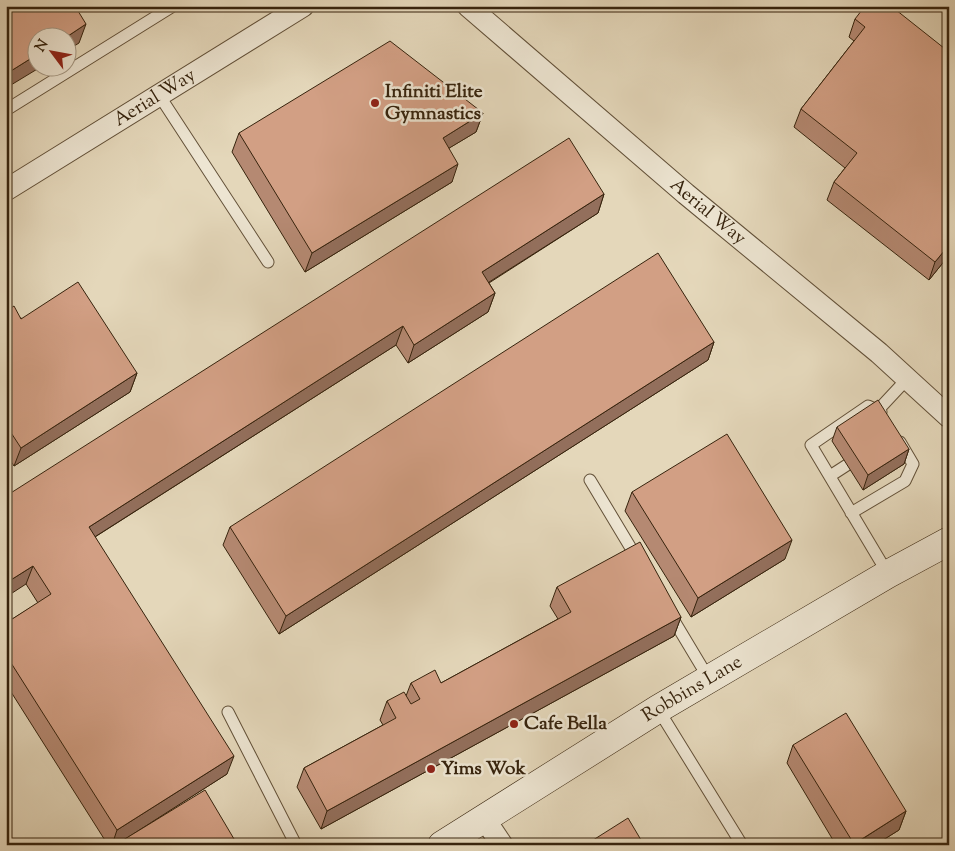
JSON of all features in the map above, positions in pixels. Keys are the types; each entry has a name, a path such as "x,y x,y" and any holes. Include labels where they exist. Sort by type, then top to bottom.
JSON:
{"street":[{"name":"Aerial Way","path":"6,190 303,6"},
{"name":"Aerial Way","path":"468,6 686,194 879,353 949,417"},
{"name":"Robbins Lane","path":"442,845 658,709 888,574 949,541"},
{"path":"484,818 502,845"}],"lane":[{"path":"6,110 173,6"},
{"path":"159,95 268,262"},
{"path":"879,409 907,379"},
{"path":"887,422 879,409 868,406 811,445 888,574"},
{"path":"851,512 904,481 913,464 895,435 888,439"},
{"path":"830,476 847,466"},
{"path":"590,480 647,574"},
{"path":"662,600 709,679"},
{"path":"658,709 742,845"},
{"path":"228,712 296,845"}],"building":[{"path":"6,6 75,6 86,24 78,29 28,28 28,60 6,74"},
{"path":"865,6 891,6 949,52 949,245 935,262 834,182 857,153 801,109 865,27 855,19"},
{"path":"390,41 483,113 443,138 458,164 312,253 239,133"},
{"path":"569,138 604,194 482,272 495,293 414,345 403,326 89,527 234,756 117,830 6,655 6,623 51,594 33,566 6,583 6,496"},
{"path":"658,253 714,342 286,616 230,527"},
{"path":"78,282 137,373 21,448 6,425 6,311 14,306 21,319"},
{"path":"878,400 909,449 868,475 837,427"},
{"path":"727,434 792,540 698,598 632,492"},
{"path":"640,542 681,617 327,811 304,768 396,718 387,701 404,692 411,704 420,699 411,683 435,670 441,683 571,612 557,587"},
{"path":"846,713 906,811 854,844 793,745"},
{"path":"205,790 236,845 115,845"},
{"path":"628,818 644,845 592,845 590,842"}],"railway":[{"path":"941,6 949,13"}],"place":[{"name":"Infiniti Elite Gymnastics","path":"375,103"},
{"name":"Cafe Bella","path":"514,724"},
{"name":"Yims Wok","path":"431,769"}]}
